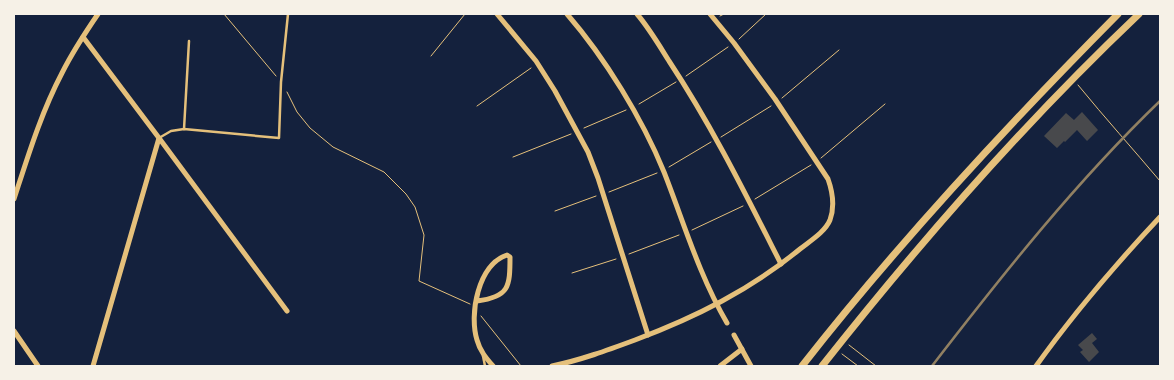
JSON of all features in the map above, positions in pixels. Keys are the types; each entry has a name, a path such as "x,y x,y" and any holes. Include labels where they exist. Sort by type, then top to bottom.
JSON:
{"main road":[{"path":"802,366 866,286 956,183 1037,95 1118,14"},
{"path":"822,366 925,240 1071,81 1139,14"}],"street":[{"path":"14,199 31,144 62,72 98,14"},
{"path":"497,14 538,64 577,131 604,194 648,335"},
{"path":"567,14 609,71 632,108 663,170 686,233 717,305 727,322"},
{"path":"637,14 717,139 781,264"},
{"path":"552,366 585,358 648,335 717,305 750,286 781,264 822,231 830,220 833,194 828,179 777,103 734,43 710,14"},
{"path":"83,37 287,311"},
{"path":"93,366 160,138"},
{"path":"1036,366 1064,328 1119,262 1160,217"},
{"path":"477,301 492,299 501,295 508,285 510,257 507,255 500,257 486,271 477,301 476,334 482,353 493,366"},
{"path":"14,331 38,366"},
{"path":"734,335 751,366"},
{"path":"720,366 742,349"}],"lane":[{"path":"160,138 171,131 184,129 279,138 288,14"},
{"path":"184,129 189,42"},
{"path":"482,353 485,366"}],"path":[{"path":"224,14 282,82 297,112 310,128 333,147 384,172 406,194 415,207 424,235 419,281"},
{"path":"431,56 465,14"},
{"path":"513,156 632,108 681,80 734,43 766,14"},
{"path":"554,211 604,194 663,170 777,103 839,50"},
{"path":"477,106 538,64"},
{"path":"1071,81 1072,86 1076,83 1160,181"},
{"path":"572,273 623,257 686,233 750,202 817,162 885,104"},
{"path":"842,340 876,366"},
{"path":"841,353 858,366"}],"building":[{"path":"1082,112 1098,130 1087,141 1077,130 1057,148 1044,136 1066,113 1074,120"},
{"path":"1092,333 1097,339 1092,343 1099,352 1089,362 1080,352 1083,350 1078,345"}],"railway":[{"path":"932,366 1041,229 1099,164 1160,101"}]}
